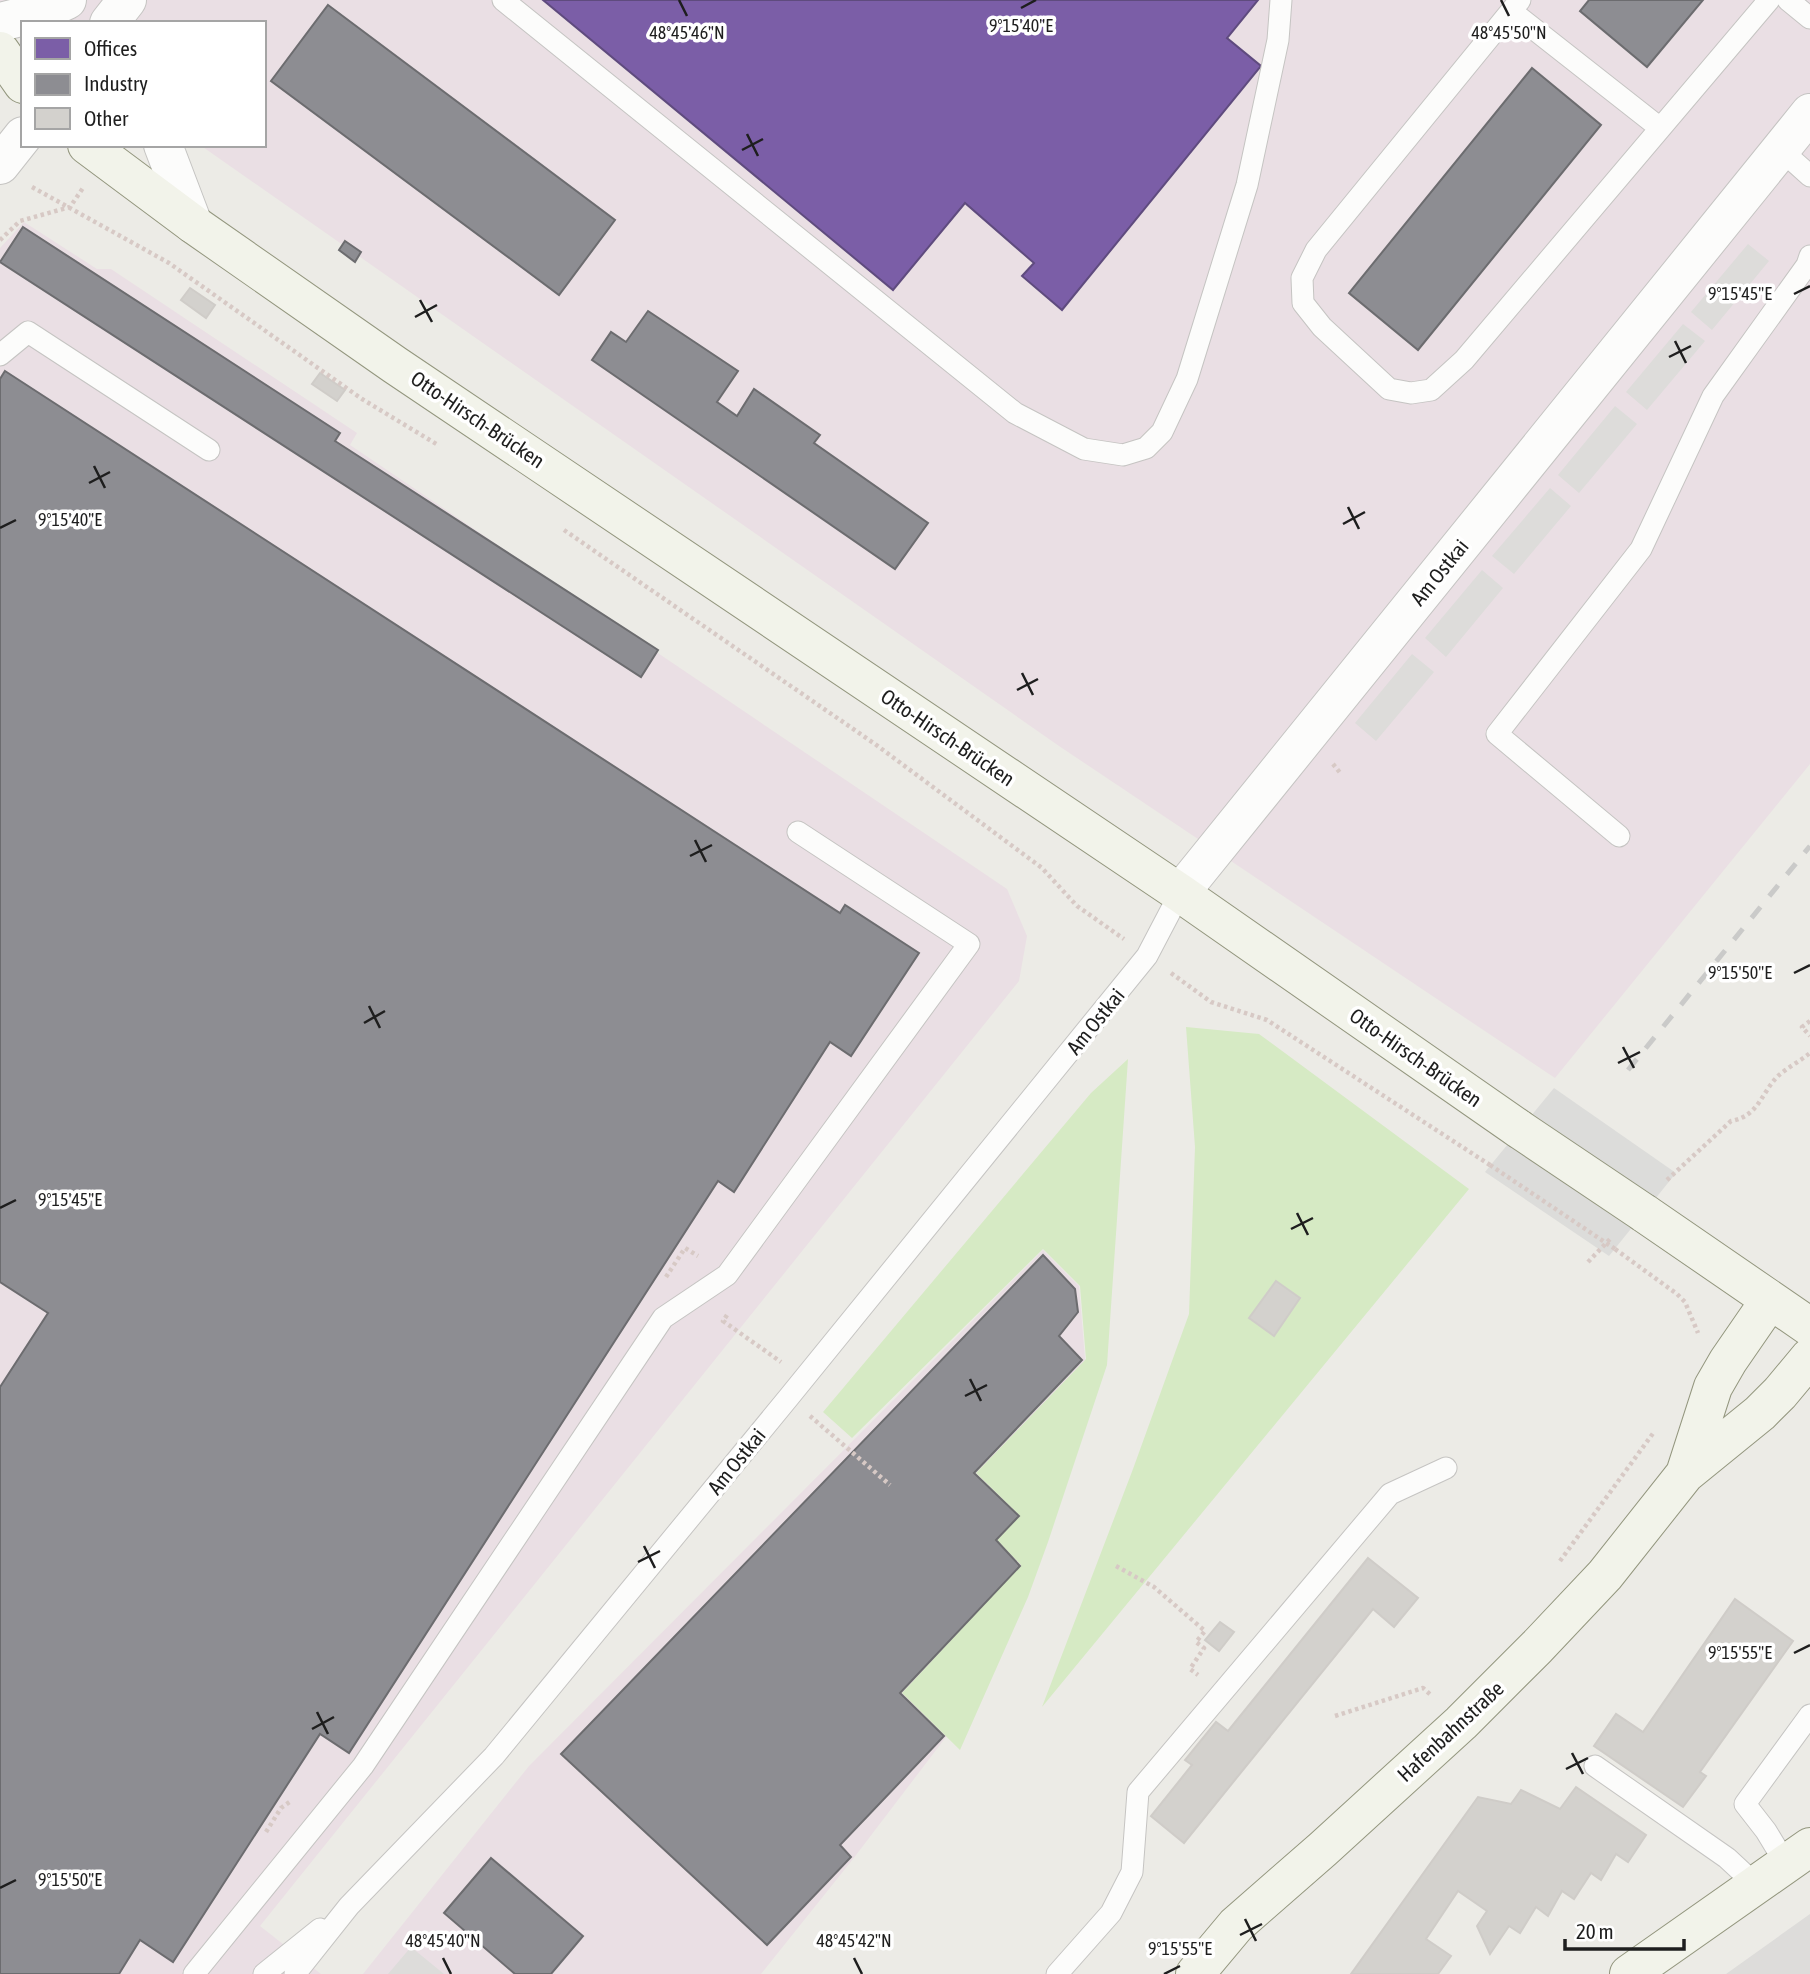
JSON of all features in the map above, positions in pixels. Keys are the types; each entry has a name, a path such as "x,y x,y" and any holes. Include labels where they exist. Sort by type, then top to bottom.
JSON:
{"main road":[{"path":"0,51 21,81"},
{"path":"0,101 21,106"},
{"name":"Otto-Hirsch-Brücken","path":"90,147 193,224 396,365 1180,893 1810,1327"},
{"name":"Hafenbahnstraße","path":"1685,1474 1713,1387 1770,1300"},
{"name":"Hafenbahnstraße","path":"1196,1973 1236,1925 1451,1732 1528,1656 1605,1575 1685,1474 1760,1413 1810,1357"},
{"path":"1629,1974 1784,1865"}],"street":[{"path":"0,23 41,12 67,0"},
{"path":"111,21 127,0"},
{"path":"144,21 146,0"},
{"name":"Am Ostkai","path":"1180,893 1810,113"},
{"path":"12,174 21,143"},
{"path":"164,147 193,224"}],"lane":[{"path":"503,0 1015,413 1084,449 1123,455 1146,448 1162,432 1187,379 1247,185 1278,40 1281,0"},
{"path":"1660,128 1515,6 1317,250 1302,278 1303,303 1322,327 1390,389 1410,393 1432,390 1464,360 1769,0"},
{"path":"1788,0 1810,18"},
{"path":"1780,149 1810,176"},
{"path":"1619,836 1497,734 1641,549 1713,396 1807,265 1810,256"},
{"path":"0,355 28,332 209,450"},
{"path":"194,1974 363,1766 663,1318 727,1275 969,944 798,832"},
{"name":"Am Ostkai","path":"295,1974 349,1906 494,1756 789,1397 1147,956 1180,893"},
{"path":"1057,1974 1111,1913 1132,1872 1138,1793 1390,1494 1446,1468"},
{"path":"1784,1865 1766,1831 1745,1804 1810,1715"},
{"path":"1595,1766 1727,1858 1784,1865"},
{"name":"Am Ostkai","path":"264,1974 349,1906"}],"path":[{"path":"12,174 169,263 362,399 448,451"},
{"path":"0,240 20,221 70,207"},
{"path":"560,528 875,744 1042,867 1077,905 1212,1002 1266,1020 1615,1249 1685,1302 1702,1342"},
{"path":"1332,763 1341,774"},
{"path":"1810,1021 1802,1027 1810,1036"},
{"path":"1588,1262 1731,1121 1742,1119 1758,1105 1777,1077 1810,1053"},
{"path":"730,1310 723,1321 755,1344"},
{"path":"1555,1567 1660,1422"},
{"path":"819,1423 890,1485"},
{"path":"1116,1566 1154,1587 1205,1631 1196,1642 1204,1648 1190,1669"},
{"path":"1335,1716 1423,1688 1433,1697"},
{"path":"1424,1705 1441,1689"}],"shaded area":[{"path":"0,0 1810,0 1810,764 1555,1078 1059,746 203,147 266,147 266,21 21,22 0,8"},
{"path":"24,222 97,269 111,269 357,433 350,445 1007,889 1027,936 1019,981 260,1926 321,1974 0,1974 0,248"},
{"path":"1748,244 1769,261 1712,330 1691,312"},
{"path":"1683,324 1705,341 1647,410 1626,392"},
{"path":"1615,406 1637,424 1579,493 1558,475"},
{"path":"1550,488 1571,506 1514,574 1492,556"},
{"path":"1482,570 1503,588 1446,657 1425,638"},
{"path":"1412,654 1434,672 1376,741 1355,723"},
{"path":"1043,1250 1079,1286 1085,1359 1023,1514 1023,1564 946,1737 761,1974 363,1974 529,1766"},
{"path":"1810,1914 1810,1974 1726,1974"},
{"path":"411,1947 444,1974 388,1974"}],"green space":[{"path":"1186,1027 1259,1034 1469,1189 1042,1707 1189,1314 1195,1147"},
{"path":"1128,1059 1107,1365 1028,1597 960,1750 902,1693 1021,1565 997,1540 1020,1516 976,1473 1086,1359 1080,1286 1043,1249 852,1438 823,1412 1091,1093"}],"pier":[{"path":"1554,1088 1676,1173 1609,1256 1485,1172"}],"building: Offices":[{"path":"543,0 1258,0 1227,38 1261,66 1062,310 1022,276 1034,263 965,203 893,290"}],"building: Industry":[{"path":"1589,0 1703,0 1647,67 1580,11"},
{"path":"328,5 615,220 559,295 271,81"},
{"path":"1532,68 1601,125 1418,350 1349,293"},
{"path":"23,227 340,433 335,441 658,650 641,677 0,262"},
{"path":"345,241 361,252 355,262 339,250"},
{"path":"648,311 738,371 717,402 737,416 754,389 820,435 814,443 928,523 895,569 592,360 611,332 626,342"},
{"path":"5,371 840,913 845,905 919,953 851,1056 830,1042 734,1192 718,1181 349,1753 320,1734 173,1962 140,1940 119,1974 0,1974 0,1387 48,1313 0,1282 0,379"},
{"path":"1043,1255 1075,1289 1078,1312 1059,1336 1082,1360 974,1473 1019,1516 996,1540 1020,1566 900,1693 944,1736 840,1845 851,1857 767,1945 561,1754"},
{"path":"491,1858 583,1936 551,1974 515,1974 444,1913"}],"building: Other":[{"path":"190,288 215,305 206,318 181,300"},
{"path":"320,373 345,390 337,401 312,384"},
{"path":"1276,1281 1300,1298 1274,1336 1249,1318"},
{"path":"1368,1558 1418,1598 1394,1627 1373,1609 1184,1843 1151,1816 1192,1765 1185,1760 1216,1722 1228,1731"},
{"path":"1735,1599 1793,1641 1700,1772 1706,1776 1683,1807 1594,1746 1616,1714 1643,1732"},
{"path":"1220,1622 1234,1632 1219,1651 1205,1640"},
{"path":"1576,1787 1646,1835 1628,1862 1616,1854 1601,1880 1591,1873 1574,1899 1562,1891 1548,1916 1536,1907 1520,1933 1509,1926 1490,1954 1477,1926 1487,1911 1458,1891 1426,1939 1451,1956 1438,1974 1351,1974 1478,1797 1511,1804 1521,1790 1560,1809"}],"railway":[{"path":"1628,1070 1810,846"}]}
